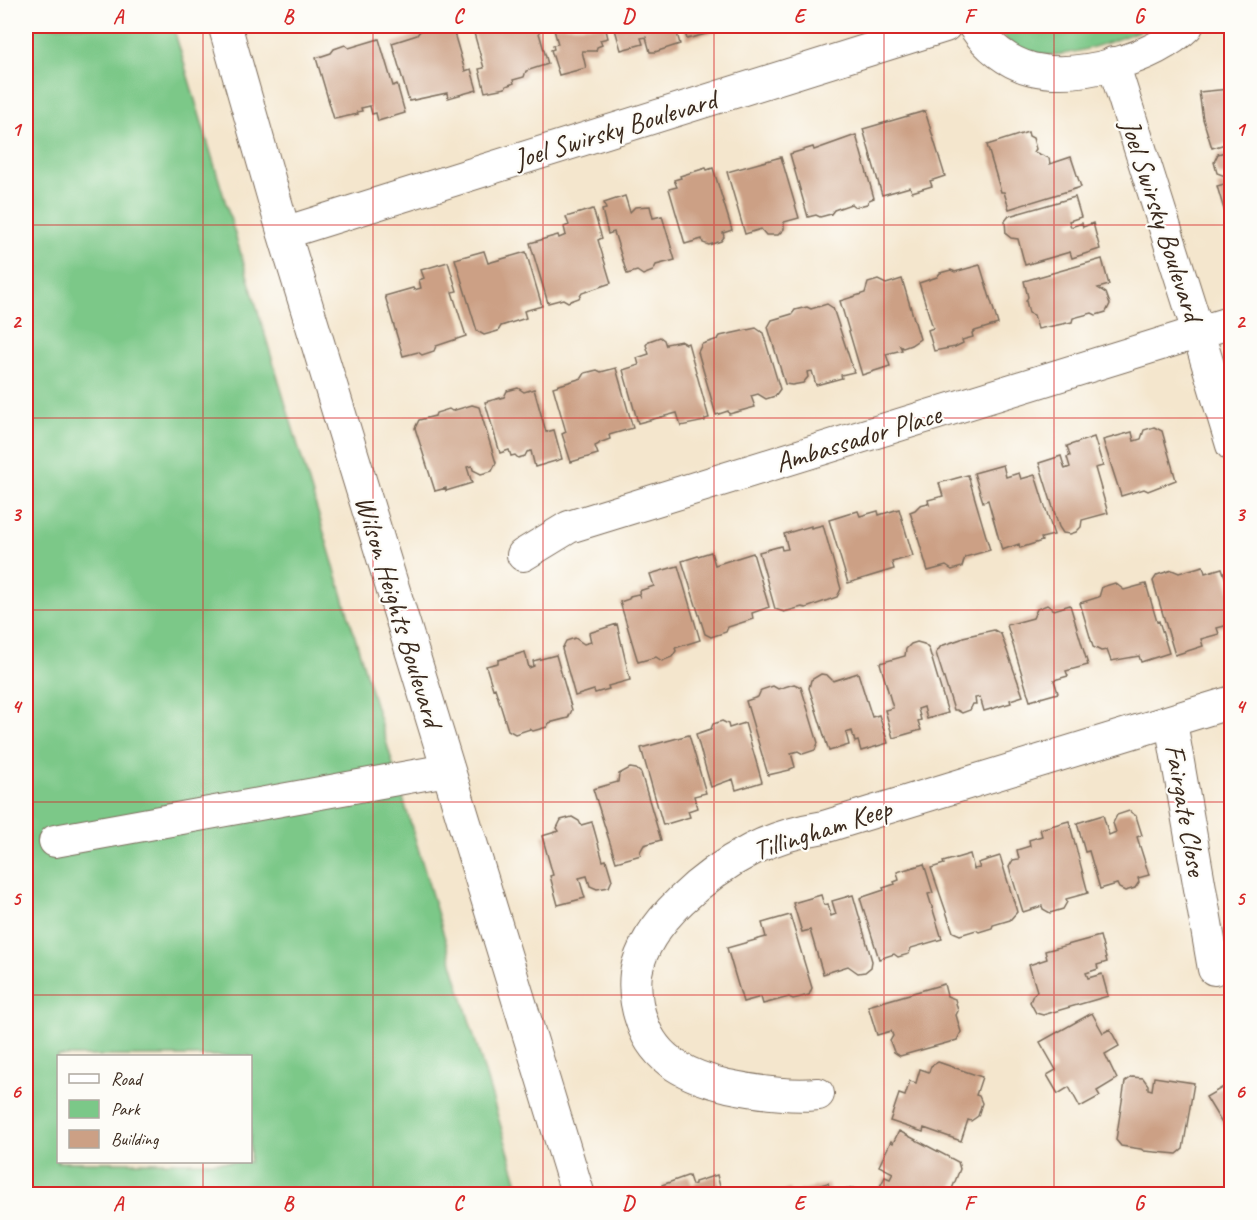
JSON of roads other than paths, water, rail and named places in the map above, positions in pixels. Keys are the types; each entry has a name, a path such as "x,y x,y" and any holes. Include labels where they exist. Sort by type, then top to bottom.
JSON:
{"main road":[{"name":"Wilson Heights Boulevard","path":"225,26 284,233 578,1194"}],"street":[{"name":"Joel Swirsky Boulevard","path":"284,233 945,26"},
{"path":"974,26 999,53 1012,61 1031,69 1056,72 1082,70 1113,63 1160,46 1186,26"},
{"name":"Joel Swirsky Boulevard","path":"1113,63 1232,445"},
{"name":"Ambassador Place","path":"523,555 569,527 1232,322"},
{"name":"Tillingham Keep","path":"818,1094 757,1092 706,1081 689,1075 671,1063 651,1041 643,1027 637,1007 635,989 637,970 645,946 677,904 696,886 723,866 775,839 799,831 824,827 1232,702"},
{"name":"Fairgate Close","path":"1171,722 1214,969"},
{"path":"55,842 447,770"}]}
